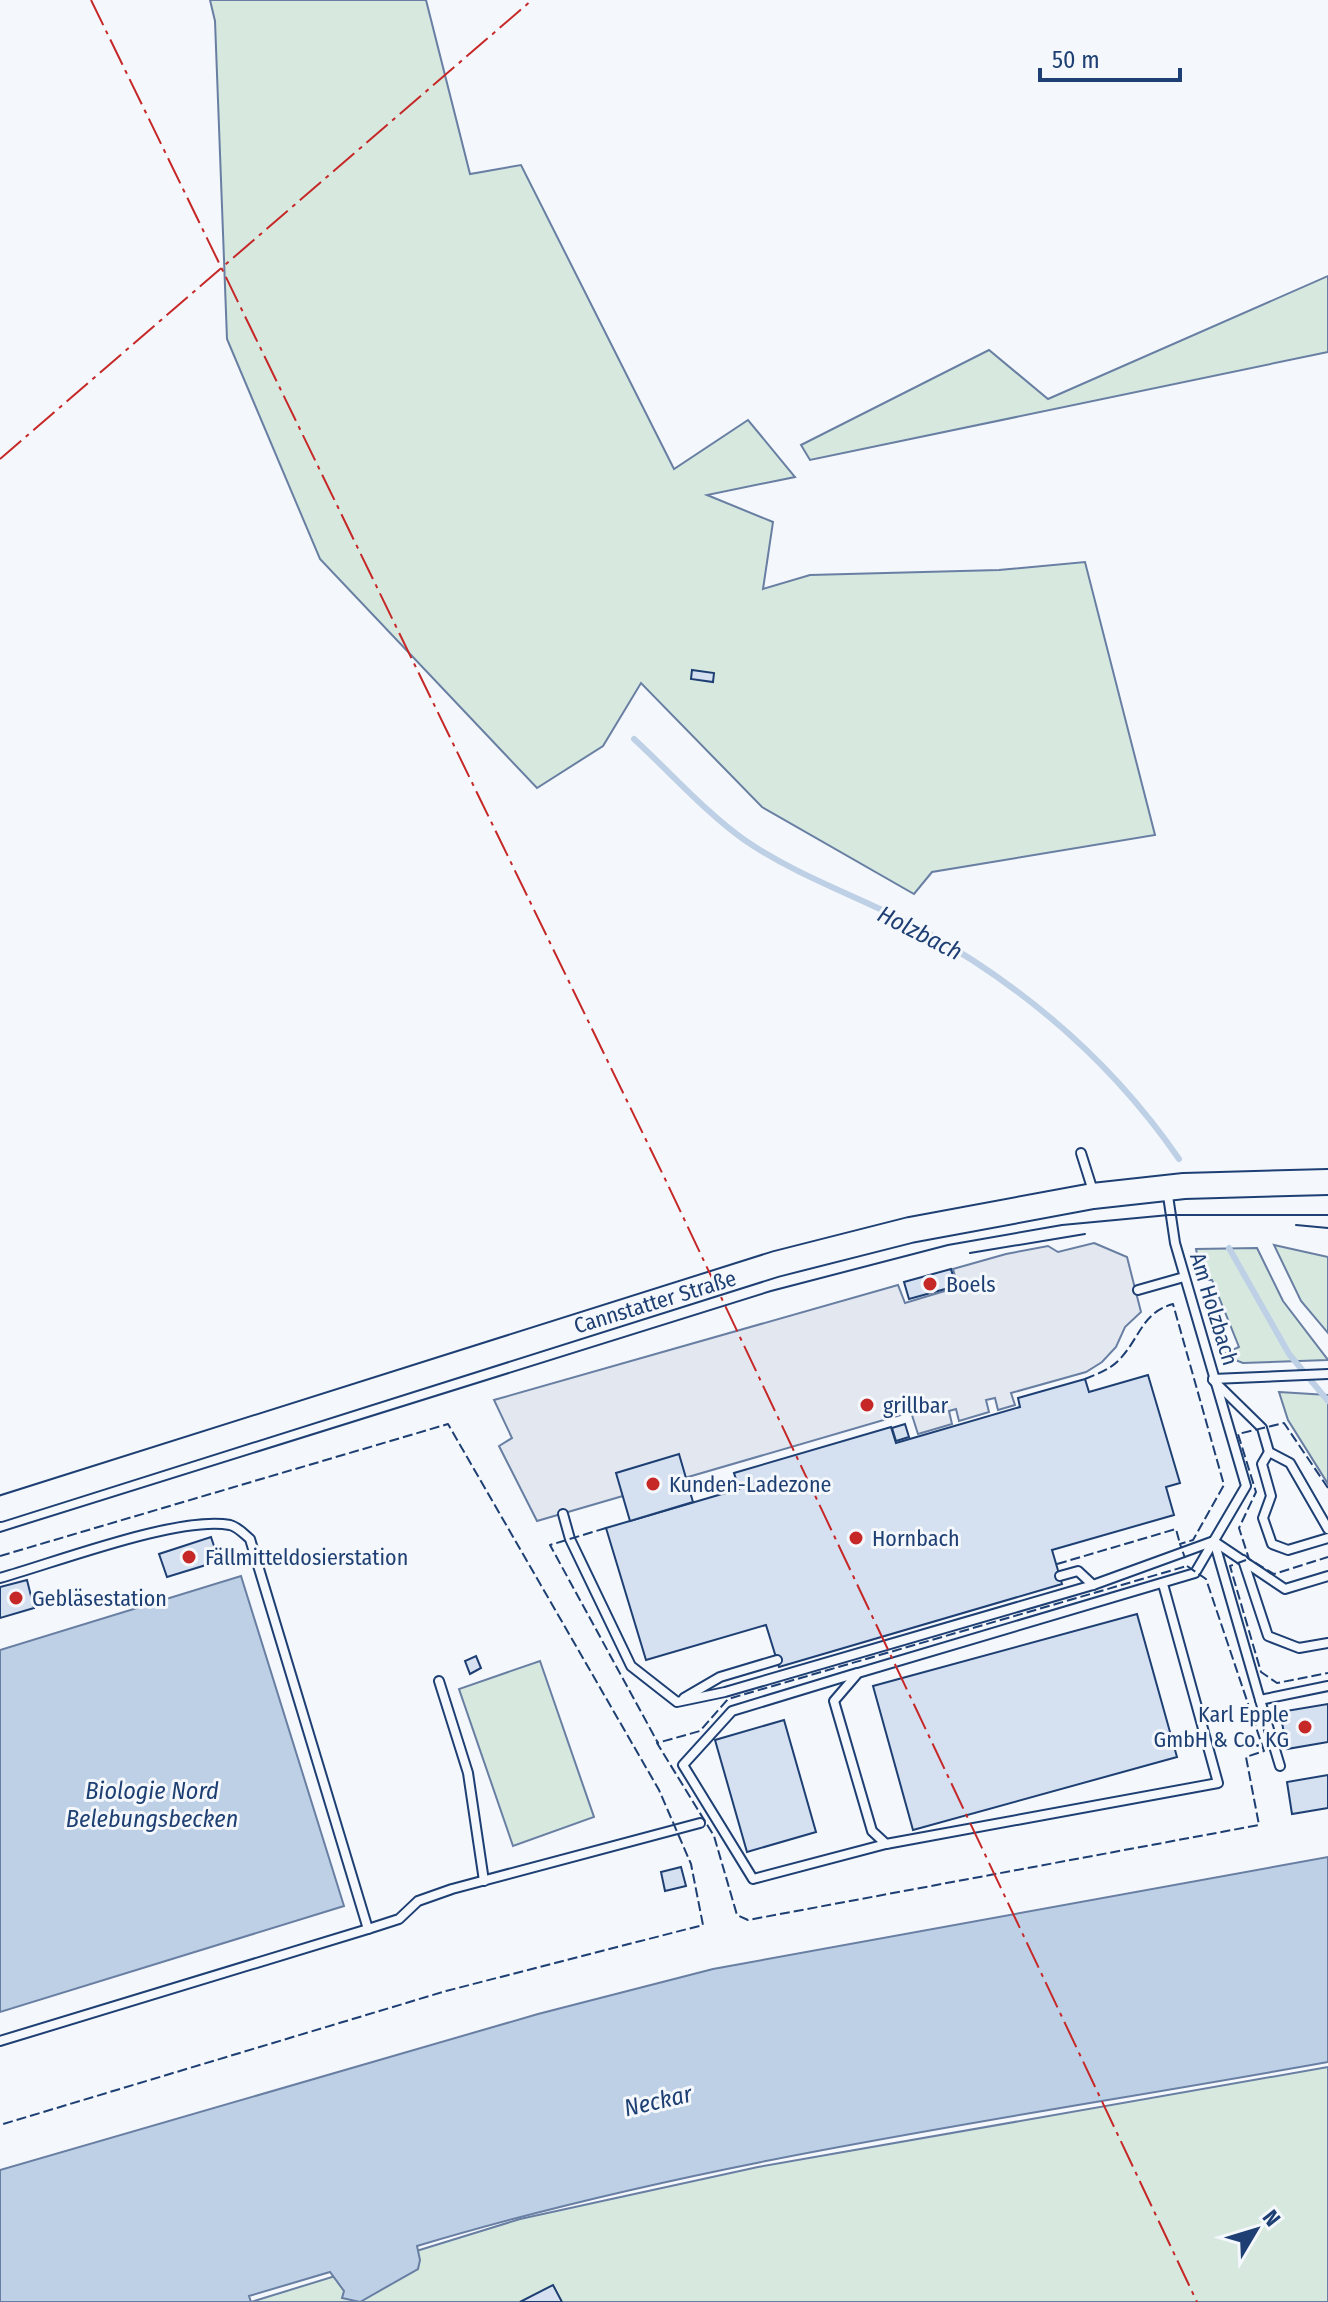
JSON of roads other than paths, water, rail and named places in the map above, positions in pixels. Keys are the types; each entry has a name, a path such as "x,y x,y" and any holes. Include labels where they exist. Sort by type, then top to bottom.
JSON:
{"main road":[{"name":"Cannstatter Straße","path":"0,1509 776,1264 910,1230 1093,1196 1167,1188 1328,1182"}],"lane":[{"path":"1081,1153 1093,1196"},
{"name":"Am Holzbach","path":"1167,1188 1171,1225 1213,1379 1328,1374"},
{"path":"1138,1290 1184,1277"},
{"path":"1213,1379 1262,1428 1269,1452 1290,1463 1328,1529"},
{"path":"1163,1584 1218,1783 886,1844 753,1879 683,1765 732,1711 1195,1573 1246,1486 1213,1379"},
{"path":"1269,1452 1262,1464 1271,1496 1263,1518 1272,1544 1288,1550 1328,1538"},
{"path":"563,1514 570,1539 631,1666 677,1702 725,1692 1093,1585 1214,1541"},
{"path":"0,1578 156,1533 206,1523 234,1525 250,1539 368,1929"},
{"path":"1214,1541 1285,1589 1328,1576"},
{"path":"1214,1541 1280,1766"},
{"path":"1243,1560 1268,1636 1299,1648 1328,1643"},
{"path":"1060,1576 1078,1571 1093,1585"},
{"path":"677,1702 720,1677 777,1660"},
{"path":"858,1673 834,1701 872,1831 886,1844"},
{"path":"439,1681 468,1773 484,1881"},
{"path":"1260,1700 1328,1686"},
{"path":"0,2041 399,1919 418,1901 700,1823"}],"water":[{"name":"Biologie Nord Belebungsbecken","path":"241,1576 344,1906 0,2012 0,1650"},
{"name":"Neckar","path":"1328,1857 1328,2062 870,2141 641,2187 417,2246 418,2269 360,2302 342,2298 344,2291 330,2272 249,2296 251,2302 0,2302 0,2170 538,2014 713,1969"}],"waterway":[{"name":"Holzbach","path":"634,739 746,841 789,867 924,931 962,953 1032,1003 1065,1030 1126,1091 1179,1159"},
{"name":"Holzbach","path":"1229,1248 1289,1354 1328,1401"}],"tram line":[{"path":"0,1532 771,1291 948,1245 1062,1225 1169,1215 1328,1215"},
{"path":"1296,1225 1328,1228"},
{"path":"970,1253 1085,1234"}],"place":[{"name":"Boels","path":"930,1284"},
{"name":"grillbar","path":"867,1405"},
{"name":"Kunden-Ladezone","path":"653,1484"},
{"name":"Hornbach","path":"856,1538"},
{"name":"Fällmitteldosierstation","path":"189,1557"},
{"name":"Gebläsestation","path":"16,1598"},
{"name":"Karl Epple GmbH & Co. KG","path":"1305,1727"}]}
